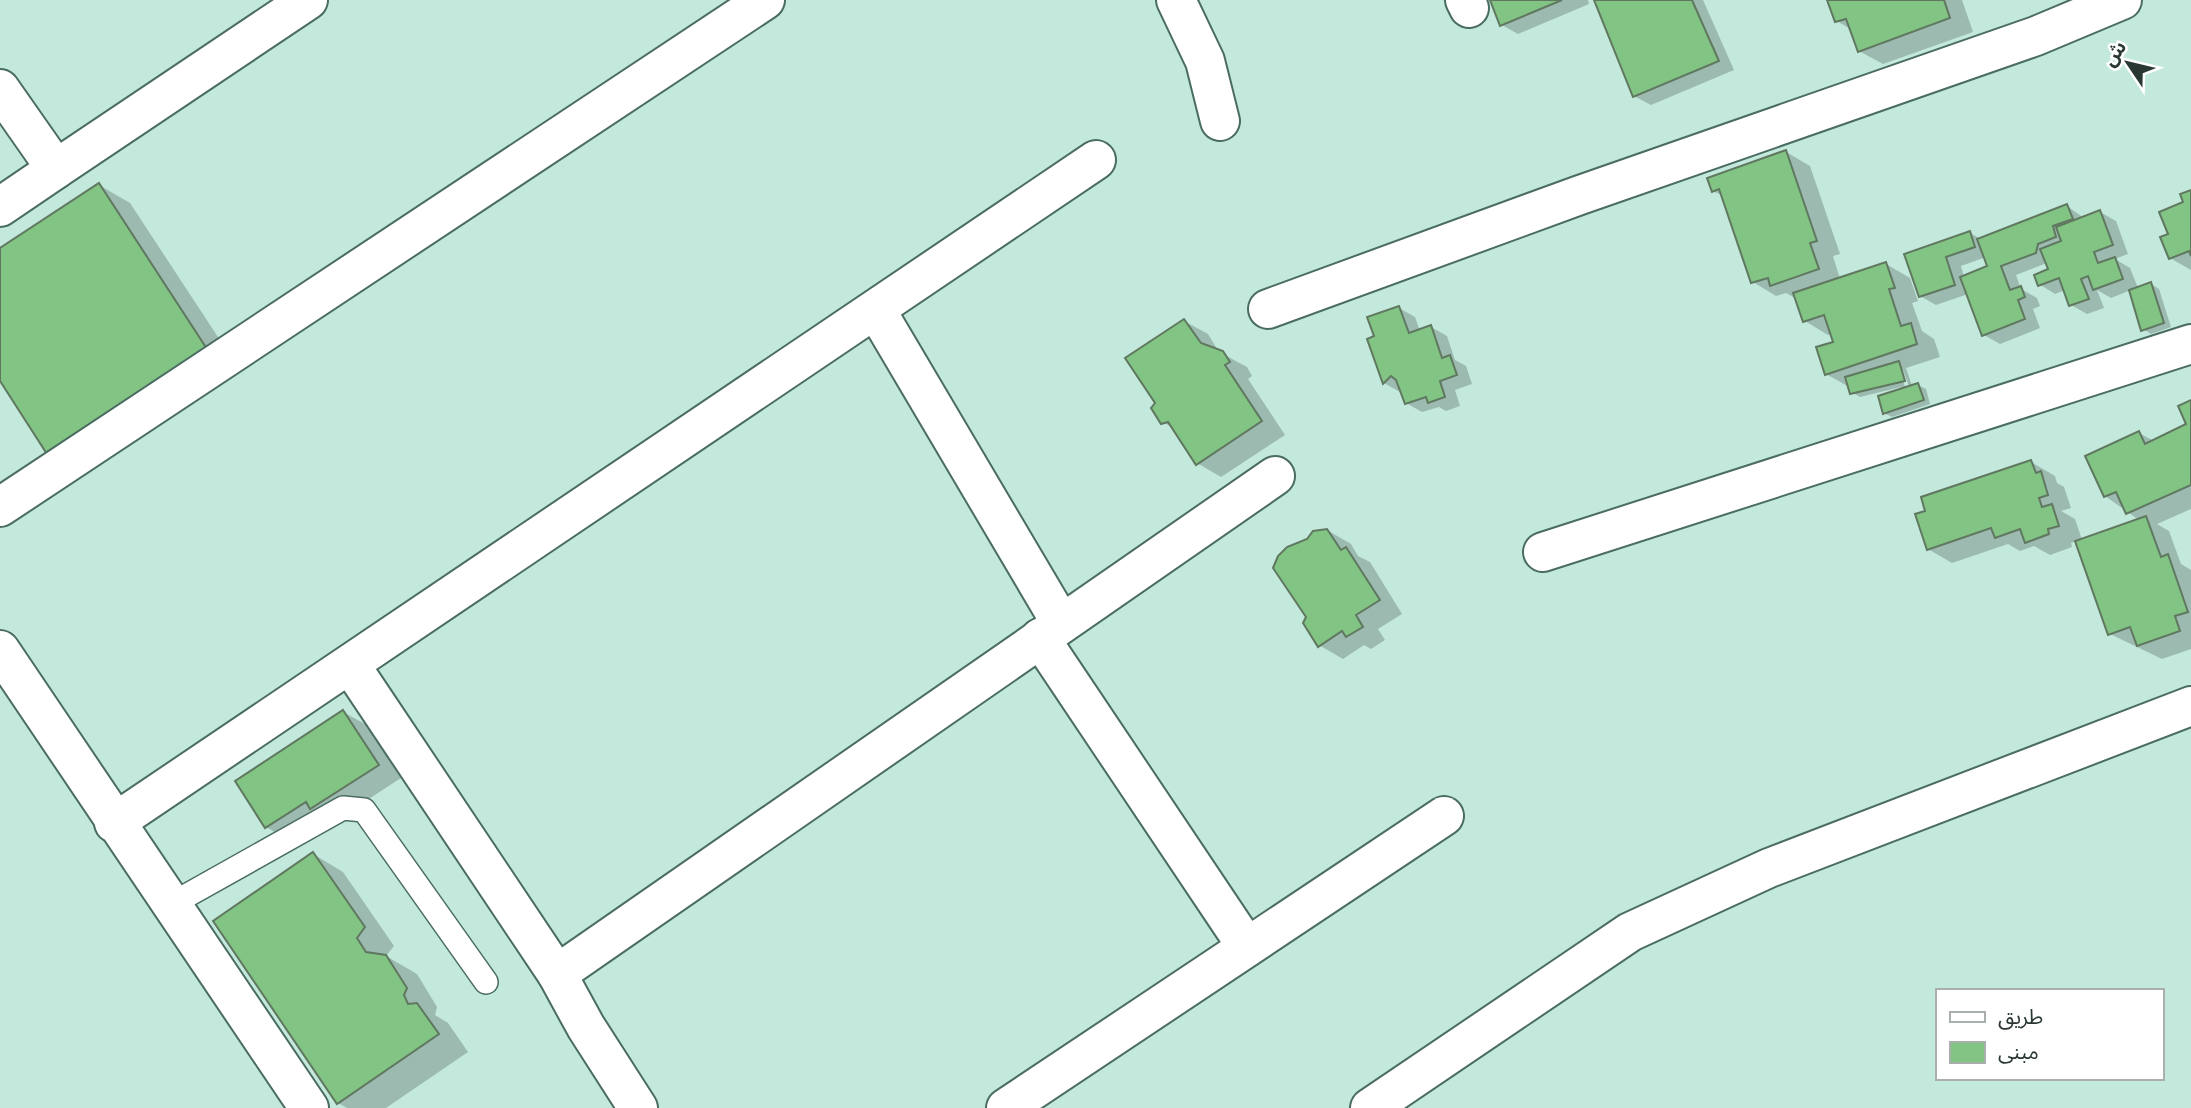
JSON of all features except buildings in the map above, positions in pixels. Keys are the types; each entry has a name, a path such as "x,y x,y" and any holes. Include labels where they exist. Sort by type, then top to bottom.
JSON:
{"street":[{"path":"0,207 308,0"},
{"path":"0,508 765,0"},
{"path":"1176,0 1205,61 1220,121"},
{"path":"1268,309 1580,195 2036,36 2122,0"},
{"path":"0,89 56,169"},
{"path":"114,823 351,666 1096,160"},
{"path":"876,310 1051,630 1247,947"},
{"path":"1543,552 2191,344"},
{"path":"557,974 1275,476"},
{"path":"0,650 114,823 309,1108"},
{"path":"351,666 557,974 586,1027 638,1108"},
{"path":"1370,1108 1630,932 1769,868 2191,706"},
{"path":"1006,1108 1444,816"}],"lane":[{"path":"170,905 343,808 364,810 486,982"}]}
